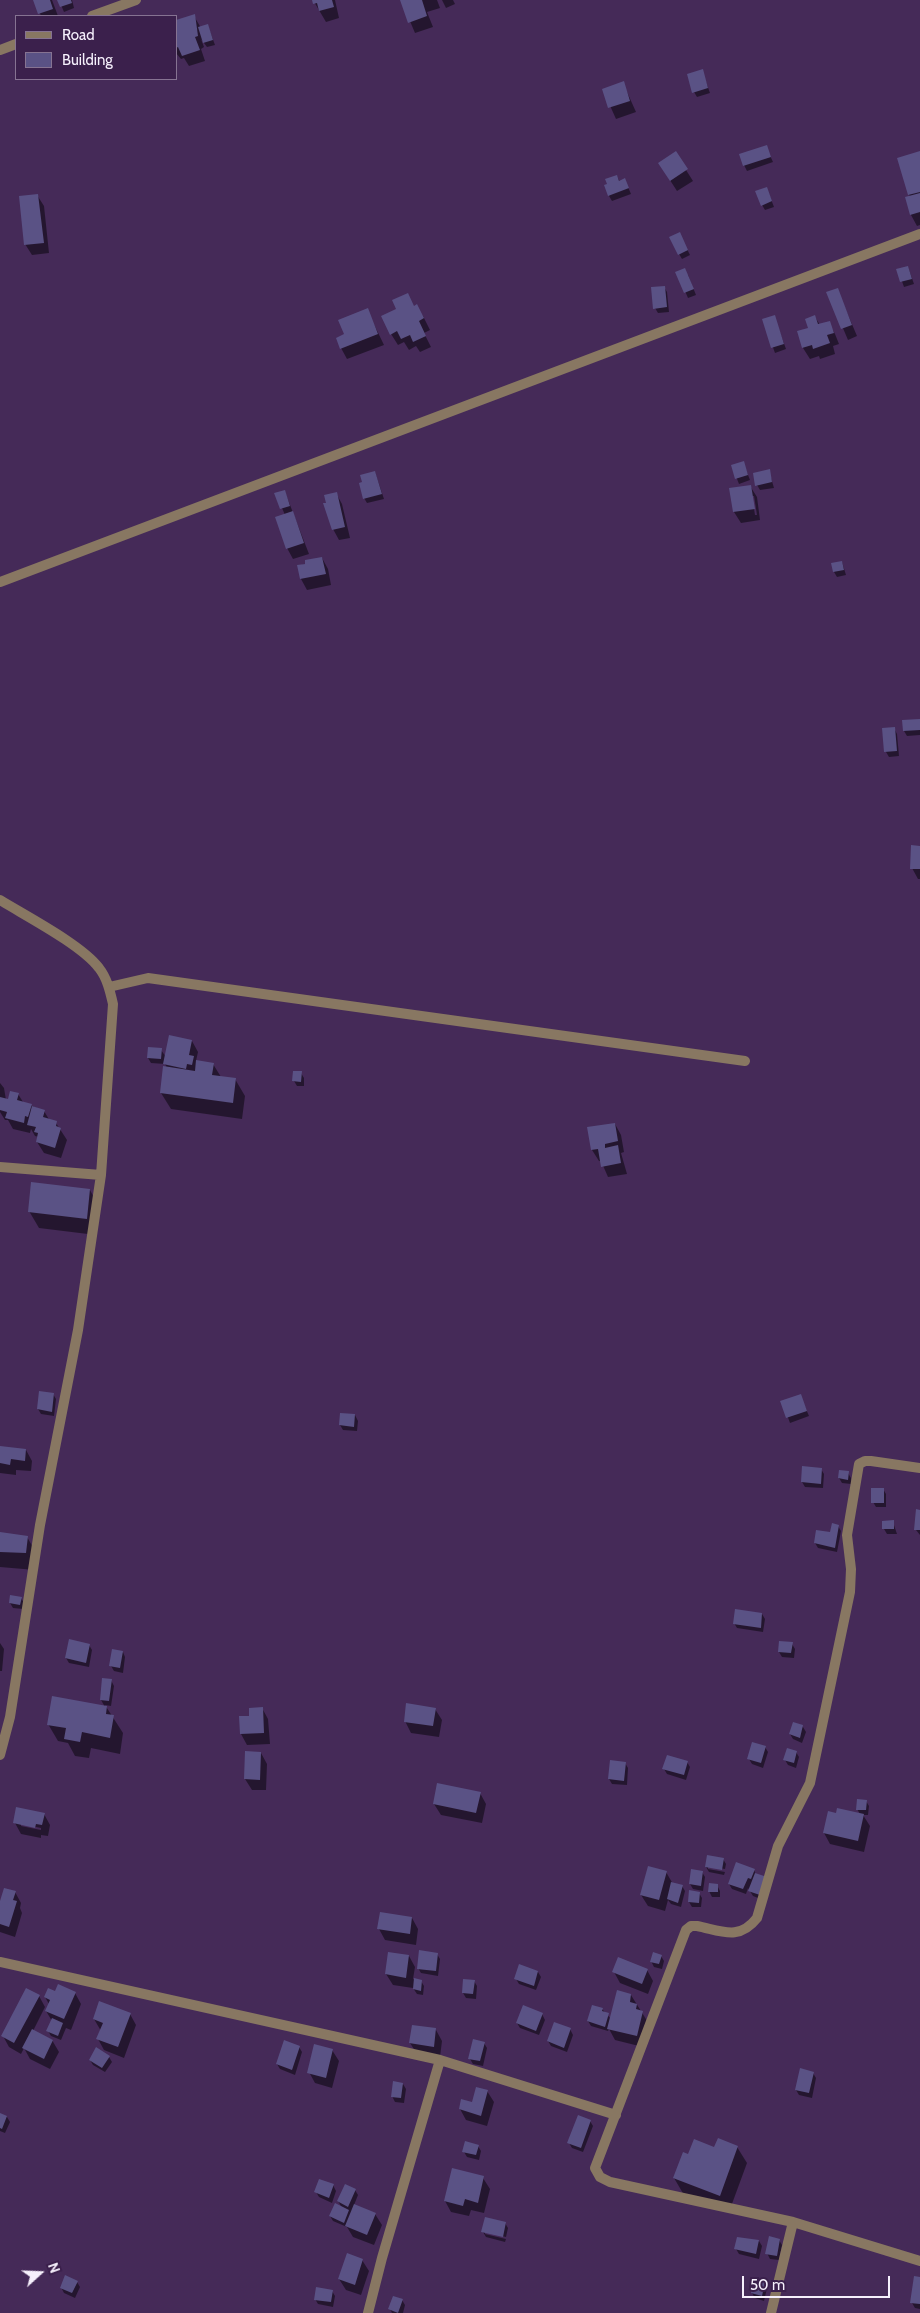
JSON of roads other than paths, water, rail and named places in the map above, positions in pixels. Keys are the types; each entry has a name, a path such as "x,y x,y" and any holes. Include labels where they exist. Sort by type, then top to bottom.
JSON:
{"street":[{"path":"95,15 136,0"},
{"path":"0,50 15,44"},
{"path":"0,582 920,234"},
{"path":"0,900 87,956 99,968 110,987 113,1004 101,1175 78,1330 40,1525 10,1717 0,1755"},
{"path":"110,987 148,978 745,1061"},
{"path":"0,1167 101,1175"},
{"path":"920,1468 866,1461 860,1464 858,1468 847,1535 851,1569 850,1592 810,1783 778,1846 757,1918 744,1931 734,1933 697,1926 691,1926 686,1930 595,2168 600,2177 610,2182 793,2222 920,2261"},
{"path":"0,1962 440,2060 616,2115"},
{"path":"368,2313 382,2258 440,2060"},
{"path":"771,2313 793,2222"}]}
